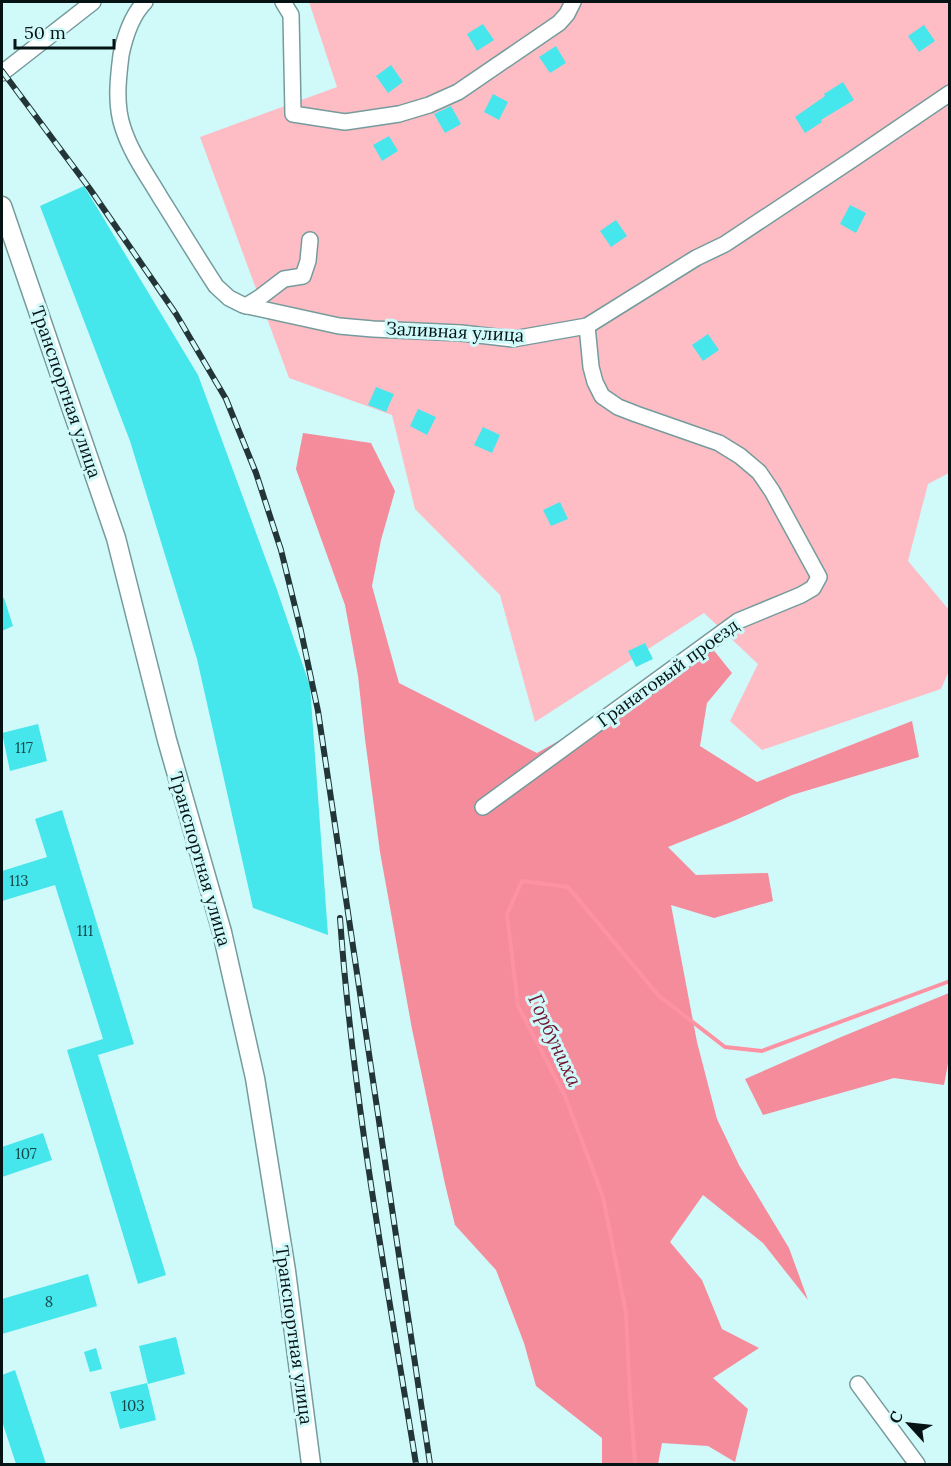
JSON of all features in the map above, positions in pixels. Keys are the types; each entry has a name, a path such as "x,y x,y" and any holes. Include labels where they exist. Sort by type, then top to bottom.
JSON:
{"main road":[{"name":"Транспортная улица","path":"2,206 116,538 167,740 222,932 255,1078 286,1271 311,1464"},
{"path":"2,249 24,269"}],"street":[{"path":"2,73 93,2"},
{"name":"Заливная улица","path":"145,2 138,8 128,28 118,73 122,127 136,157 216,286 229,298 246,306 339,326 461,333 513,339 587,326 696,258 725,244 950,93"},
{"path":"283,2 291,15 293,114 345,122 409,111 458,92 559,22 567,14 573,2"},
{"path":"246,306 284,279 303,276 308,261 310,240"},
{"name":"Гранатовый проезд","path":"483,807 738,621 807,592 813,588 819,577 772,491 759,472 740,456 719,443 618,407 602,396 591,367 587,326"},
{"path":"858,1384 917,1464"}],"shaded area":[{"path":"309,2 949,2 949,473 928,484 908,561 949,610 949,671 941,689 762,750 730,721 758,664 704,613 535,722 500,595 415,509 392,415 289,378 200,137 337,87"},
{"path":"303,433 371,443 395,491 381,540 372,586 399,683 537,753 596,720 708,643 732,673 707,703 700,746 757,782 912,721 919,757 792,795 668,847 696,875 768,873 773,901 714,918 671,905 697,1042 717,1119 739,1165 789,1248 808,1300 763,1243 703,1195 670,1242 702,1280 722,1329 759,1348 713,1378 748,1409 735,1462 708,1446 662,1443 658,1464 602,1464 602,1438 536,1386 524,1343 496,1270 455,1225 412,1029 380,852 358,676 345,605 296,469"},
{"path":"949,993 949,1058 944,1085 894,1078 763,1115 745,1079"}],"building":[{"path":"483,24 494,40 477,51 467,34"},
{"path":"924,25 935,41 919,52 908,36"},
{"path":"556,46 566,63 550,73 539,57"},
{"path":"391,65 403,82 388,93 376,76"},
{"path":"843,82 854,100 821,120 822,122 805,133 795,117"},
{"path":"493,94 508,102 499,120 484,112"},
{"path":"451,106 461,124 445,133 434,114"},
{"path":"389,136 398,151 382,161 373,145"},
{"path":"84,186 198,375 310,686 328,935 253,908 197,659 130,441 40,206"},
{"path":"850,205 866,213 856,233 840,224"},
{"path":"616,220 627,236 611,247 600,231"},
{"path":"708,334 719,350 703,361 692,345"},
{"path":"376,387 394,394 386,412 368,405"},
{"path":"418,409 436,417 427,435 410,426"},
{"path":"483,427 500,435 492,453 474,445"},
{"path":"560,502 568,519 551,526 543,510"},
{"path":"2,598 4,598 13,626 2,631"},
{"path":"645,643 653,659 636,667 628,651"},
{"path":"38,724 47,761 10,771 2,733"},
{"path":"62,810 134,1044 98,1055 166,1275 138,1284 67,1050 103,1039 55,885 2,901 2,871 47,857 35,819"},
{"path":"43,1133 52,1160 2,1177 2,1147"},
{"path":"88,1274 97,1306 2,1334 2,1299"},
{"path":"176,1337 185,1374 148,1384 139,1346"},
{"path":"96,1348 102,1369 90,1372 84,1352"},
{"path":"15,1370 46,1464 16,1464 2,1421 2,1375"},
{"path":"147,1383 156,1420 120,1429 110,1392"}],"waterway":[{"name":"Горбуниха","path":"635,1464 626,1313 603,1197 565,1096 518,1006 507,914 522,881 568,887 659,996 725,1047 762,1051 950,981"}],"railway":[{"path":"2,71 90,189 176,314 226,399 256,473 281,550 318,711 430,1464"},
{"path":"340,918 362,1123 416,1464"}]}
